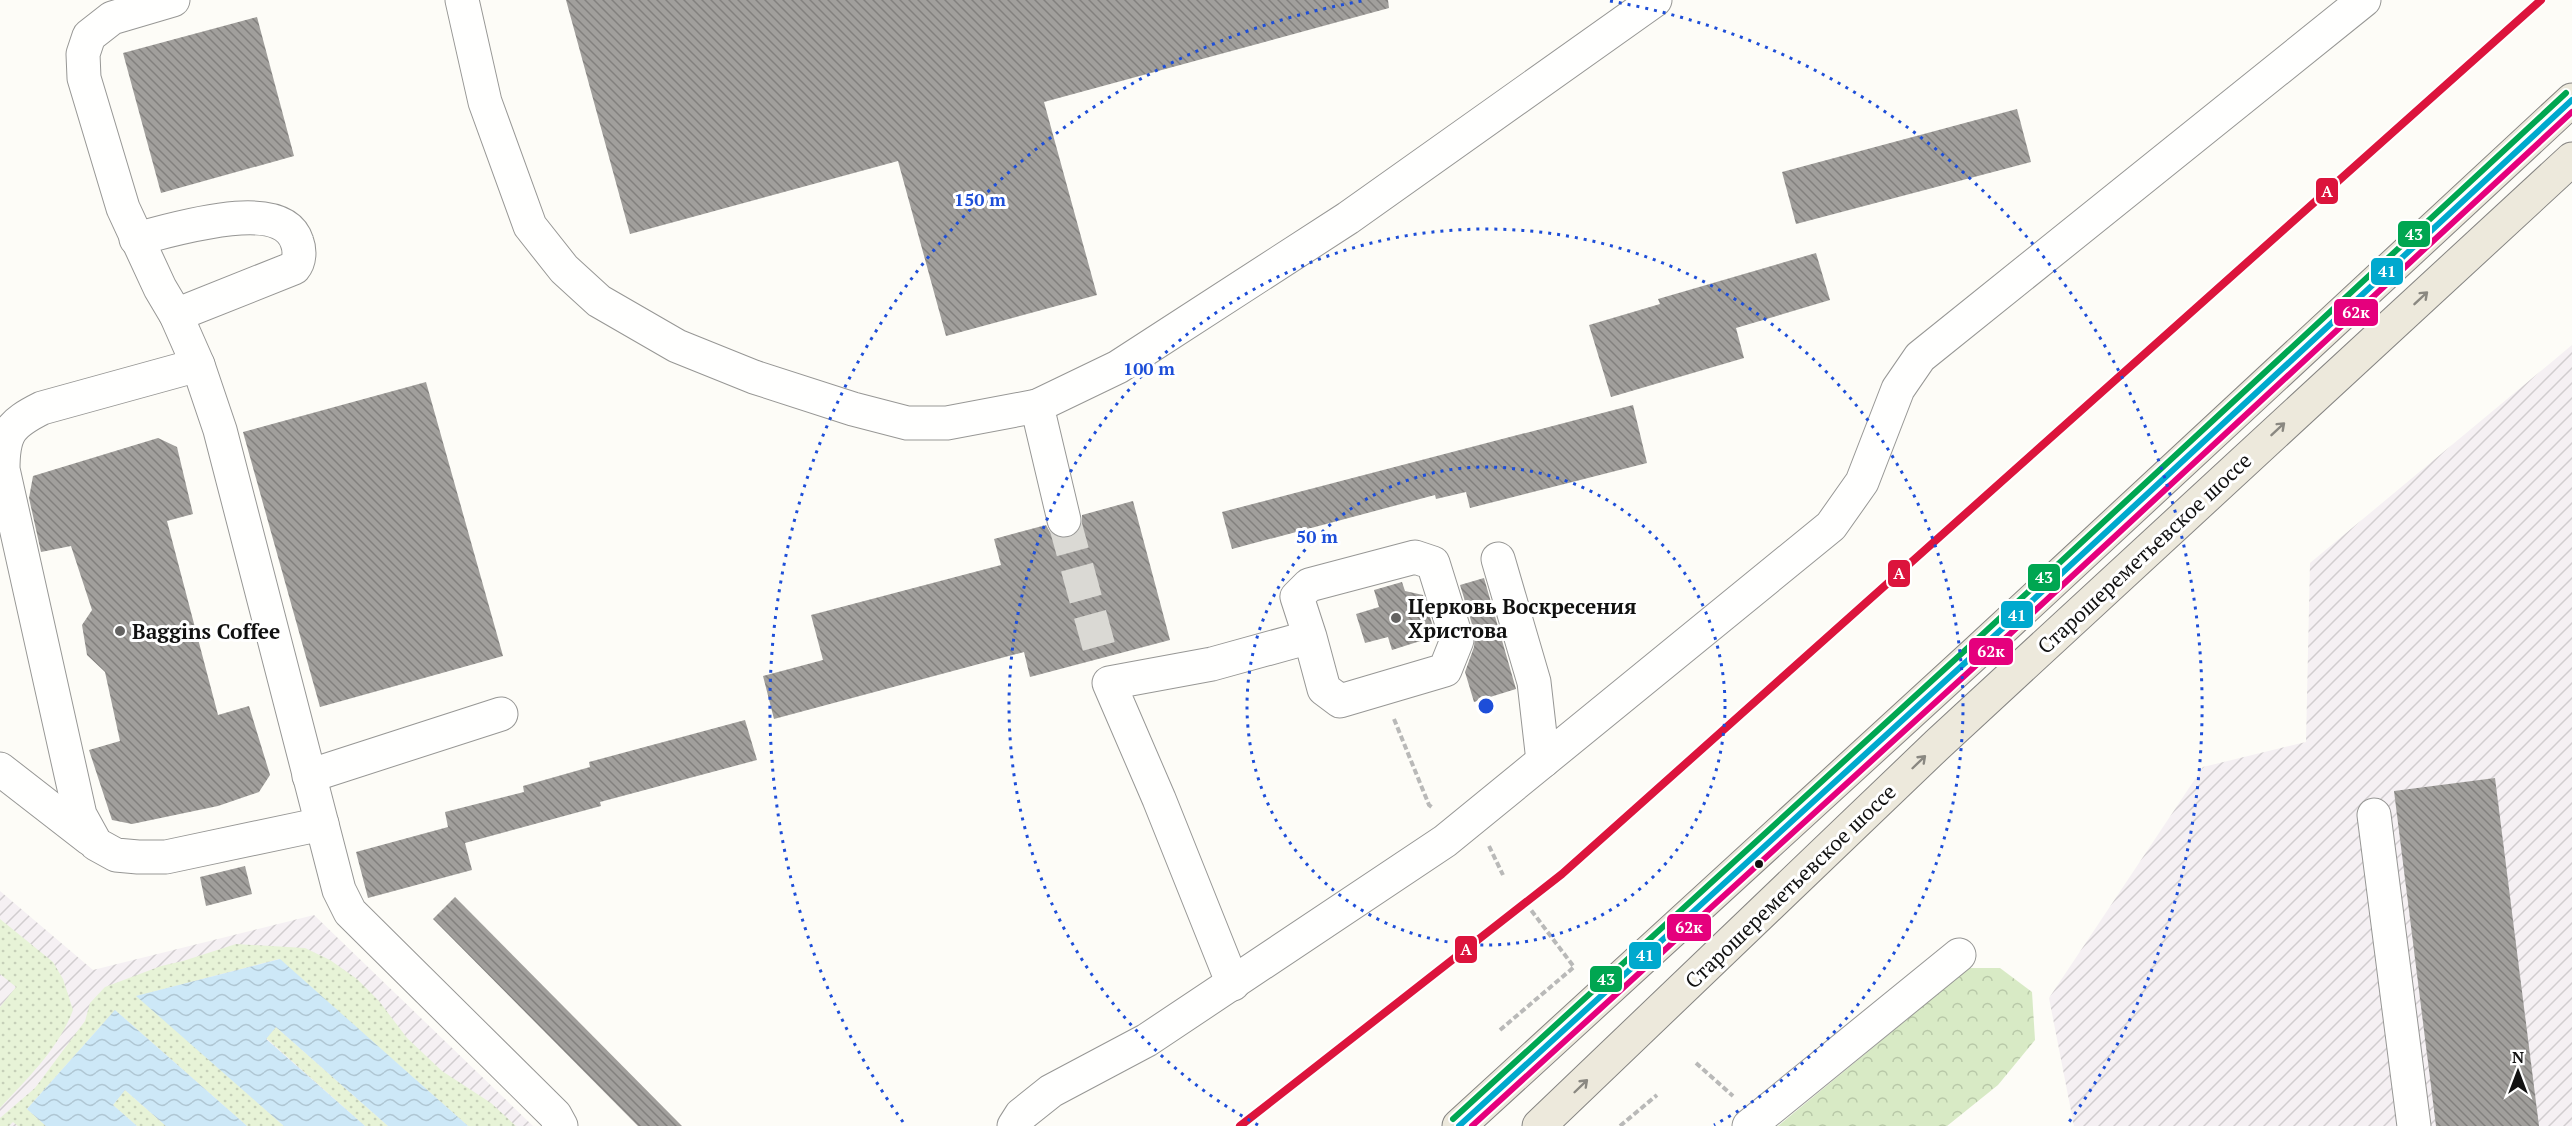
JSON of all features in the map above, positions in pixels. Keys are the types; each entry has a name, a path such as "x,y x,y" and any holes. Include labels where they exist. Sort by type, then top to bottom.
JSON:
{"main road":[{"name":"Старошереметьевское шоссе","path":"1459,1126 1978,651 2572,100"},
{"name":"Старошереметьевское шоссе","path":"1539,1126 1938,744 2572,159"}],"lane":[{"path":"173,0 112,18 89,36 83,54 84,78 123,208 198,365 220,430 339,890 350,912 555,1115 561,1126"},
{"path":"462,0 485,102 530,226 564,269 598,300 677,346 754,377 853,410 907,423 947,423 1037,406 1118,368 1348,218 1655,0"},
{"path":"1014,1126 1021,1115 1051,1091 1147,1040 1462,827 1831,526 1862,482 1898,389 1920,357 2364,0"},
{"path":"136,239 227,219 258,218 270,219 284,225 297,240 299,257 294,268 176,315"},
{"path":"96,844 80,815 5,480 3,448 6,435 21,418 42,408 198,365"},
{"path":"1037,406 1064,520"},
{"path":"1415,557 1433,563 1457,640 1445,670 1340,701 1324,689 1310,637 1298,597 1309,585 1415,557"},
{"path":"1498,559 1534,682 1543,761"},
{"path":"1233,984 1105,671 1212,664 1310,637"},
{"path":"309,776 501,714"},
{"path":"0,769 96,844 116,855 166,857 322,824"},
{"path":"2374,815 2414,1126"},
{"path":"1754,1122 1959,956"}],"path":[{"path":"1385,688 1396,725 1429,805 1462,827"},
{"path":"1500,1030 1574,967 1531,910"},
{"path":"1695,1063 1754,1122"},
{"path":"1620,1126 1657,1095"}],"shaded area":[{"path":"2572,345 2572,1126 2074,1126 2049,998 2203,767 2306,742 2310,563"},
{"path":"0,891 93,970 314,915 533,1126 0,1126"}],"green space":[{"path":"0,919 53,962 63,979 73,1010 51,1050 0,1108 0,1007 16,987 0,974"},
{"path":"236,944 305,948 330,960 357,979 379,1001 407,1038 442,1071 491,1103 516,1126 468,1126 279,959 137,996 284,1126 247,1126 115,1010 27,1109 46,1126 18,1126 13,1122 9,1126 0,1126 0,1118 35,1088 85,1021 90,1003 105,987 161,966"},
{"path":"1969,968 2000,968 2032,992 2035,1040 1998,1085 1947,1126 1778,1126"},
{"path":"276,1027 388,1126 365,1126 266,1038"},
{"path":"125,1090 166,1126 137,1126 113,1105"}],"water":[{"path":"280,959 468,1126 388,1126 276,1027 266,1039 365,1126 284,1126 136,996"},
{"path":"115,1010 247,1126 166,1126 125,1090 113,1105 137,1126 46,1126 27,1109"}],"building":[{"path":"566,0 1388,0 1389,8 1044,102 1097,295 946,336 898,161 630,234"},
{"path":"257,17 294,156 161,193 123,53"},
{"path":"2017,109 2031,162 1796,224 1782,172"},
{"path":"1816,253 1830,300 1736,328 1744,358 1611,397 1589,325 1660,304 1658,299"},
{"path":"426,382 503,656 320,707 243,432"},
{"path":"1633,405 1647,463 1470,508 1466,492 1436,499 1435,495 1232,549 1222,512"},
{"path":"158,438 177,447 193,514 167,521 218,715 249,706 270,775 259,792 218,806 132,824 112,820 89,750 120,741 105,672 87,655 82,625 92,610 71,546 41,552 29,498 33,476"},
{"path":"1133,501 1170,640 1030,677 1024,652 774,719 763,676 823,660 811,615 1001,565 994,539 1046,525 1050,532 1058,538 1069,538 1082,526 1082,515"},
{"path":"1484,578 1516,689 1474,702 1465,672 1474,647 1475,634 1460,585"},
{"name":"Церковь Воскресения Христова","path":"1402,582 1405,591 1423,595 1436,636 1392,650 1388,637 1365,643 1356,614 1379,607 1374,590"},
{"path":"745,720 757,760 600,802 601,806 465,843 472,870 368,898 356,852 448,827 445,812 524,792 523,786 590,767 589,762"},
{"path":"2495,778 2539,1126 2436,1126 2394,791"},
{"path":"245,866 252,894 206,906 200,877"},
{"path":"455,897 682,1126 638,1126 433,919"}],"tunnel":[{"path":"1064,520 1102,658"}],"transit line":[{"name":"A","path":"1240,1126 1562,874 2541,0"},
{"name":"43","path":"1453,1119 1972,644 2566,93"},
{"name":"41","path":"1459,1126 1978,651 2572,100"},
{"name":"62к","path":"1472,1126 1984,658 2572,112"}],"place":[{"name":"Церковь Воскресения Христова","path":"1396,618"},
{"name":"Baggins Coffee","path":"120,631"}]}
